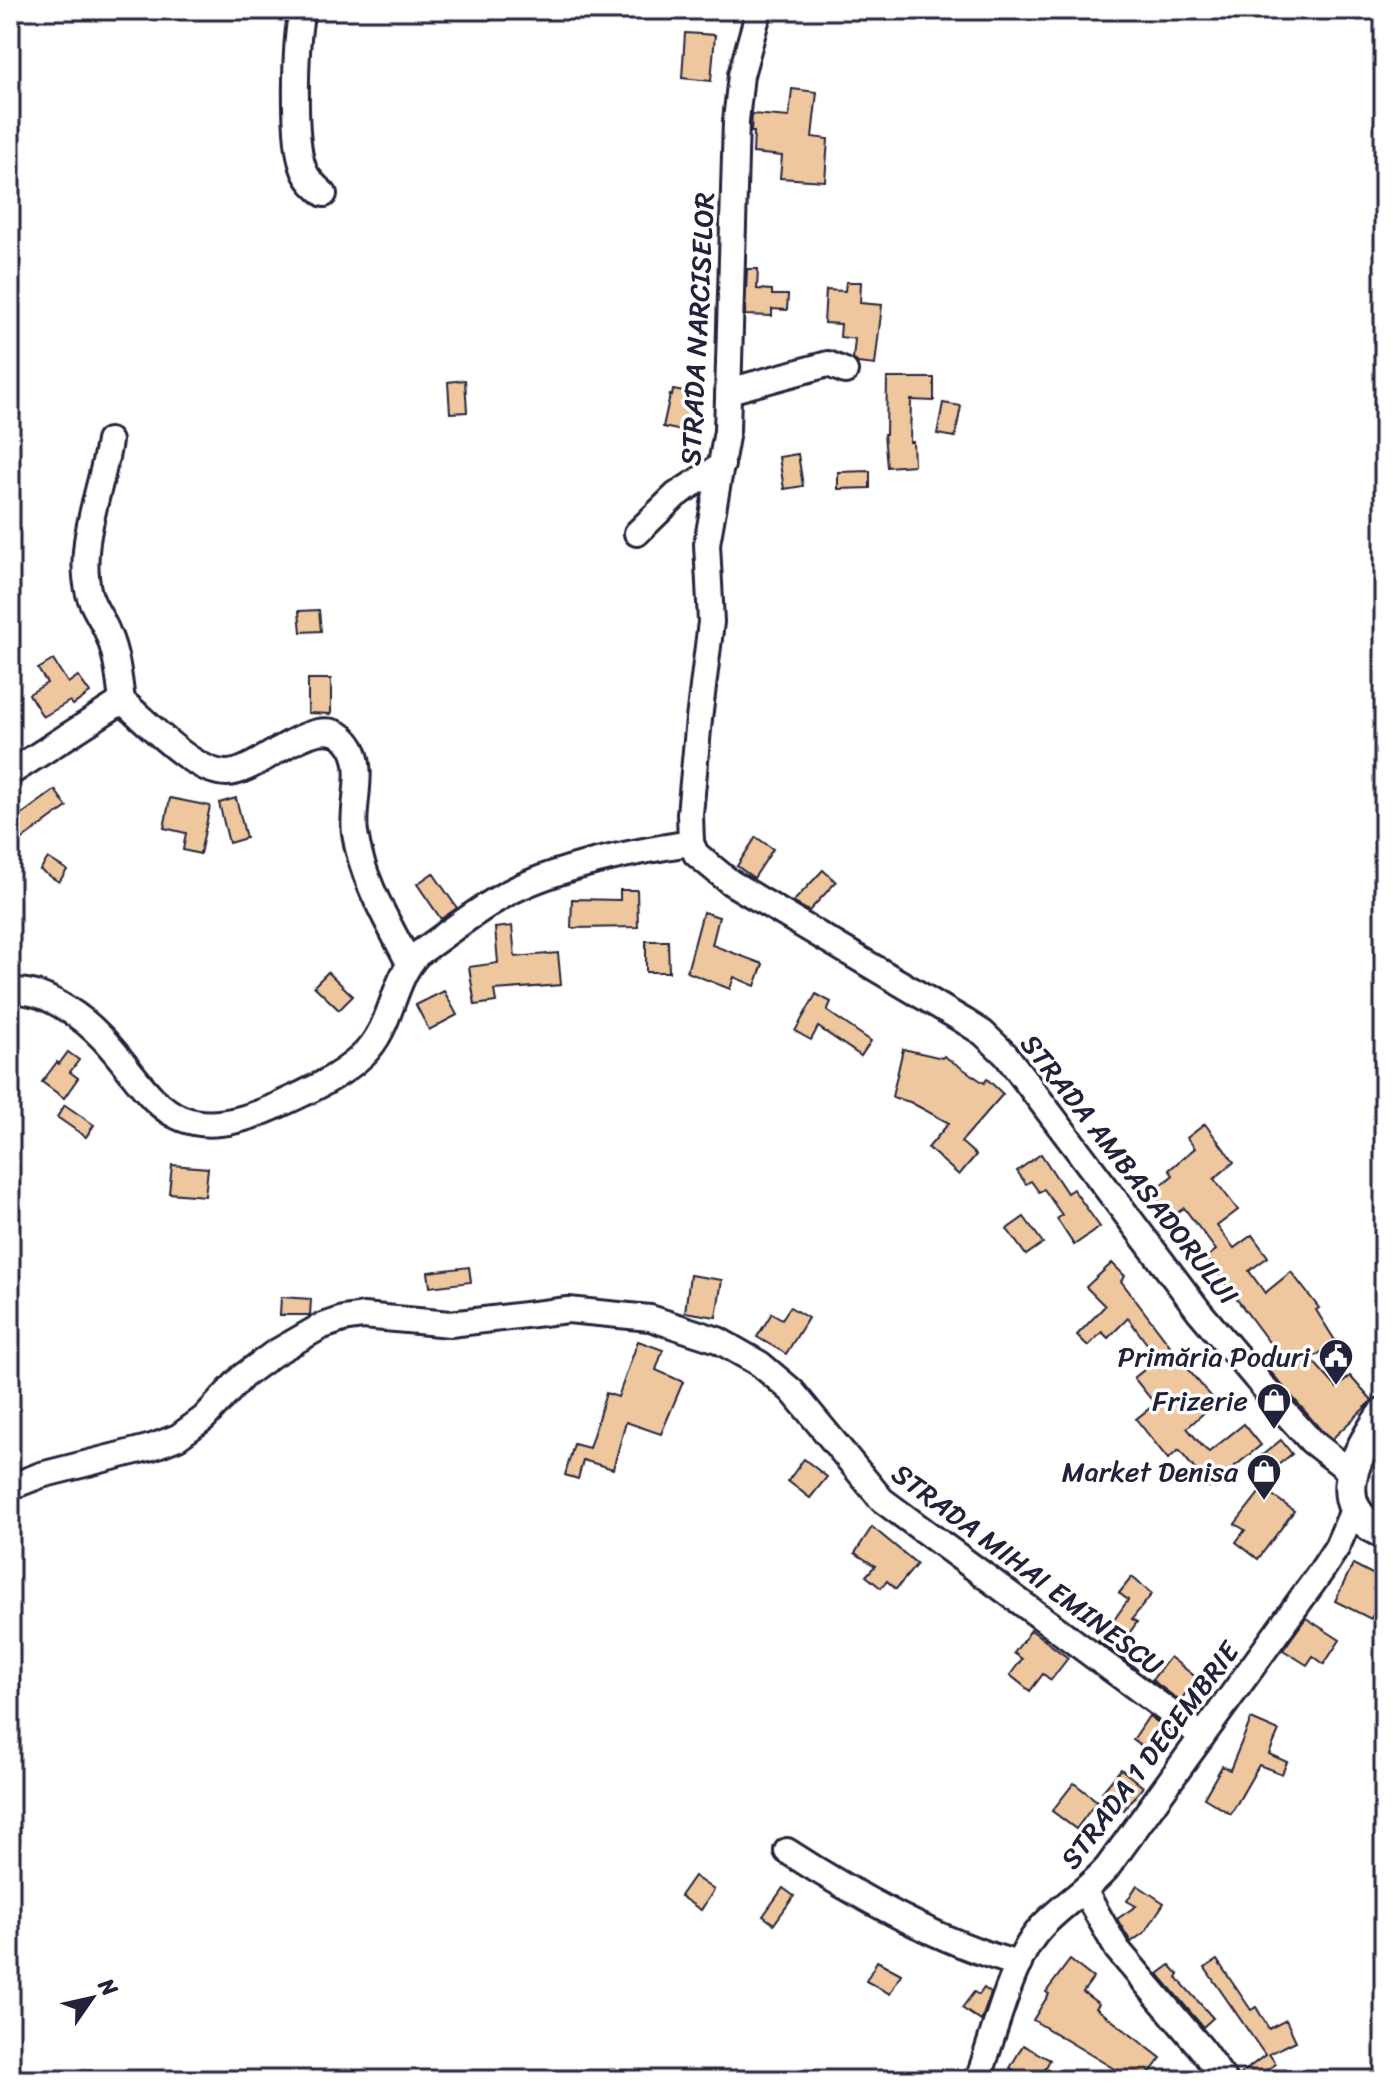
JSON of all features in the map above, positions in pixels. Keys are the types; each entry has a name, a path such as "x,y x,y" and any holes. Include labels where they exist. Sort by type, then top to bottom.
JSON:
{"main road":[{"path":"1384,1413 1358,1457 1350,1485 1354,1508 1361,1519 1384,1533"}],"street":[{"path":"302,10 296,75 300,156 306,176 324,194"},
{"name":"STRADA NARCISELOR","path":"691,843 690,814 711,622 707,544 722,465 729,391 736,121 741,75 759,10"},
{"path":"729,391 828,364 845,371"},
{"path":"109,441 103,479 90,525 87,584 89,596 112,646 122,701 199,764 227,773 243,770 305,735 335,733 347,740 354,751 357,765 353,812 359,852 372,890 409,963"},
{"path":"637,533 676,495 722,465"},
{"path":"10,773 122,701"},
{"path":"10,991 34,992 73,1013 112,1047 147,1095 162,1108 205,1124 235,1122 316,1087 363,1055 384,1027 409,963 479,911 527,884 616,858 691,843"},
{"name":"STRADA AMBASADORULUI","path":"691,843 703,862 730,882 964,1021 995,1043 1056,1119 1199,1311 1311,1441 1352,1473"},
{"name":"STRADA MIHAI EMINESCU","path":"10,1487 41,1475 152,1447 178,1437 204,1418 243,1376 262,1362 308,1332 343,1319 363,1316 450,1324 568,1310 650,1318 718,1340 760,1364 792,1391 882,1500 1202,1736"},
{"name":"STRADA 1 DECEMBRIE","path":"978,2080 1019,1964 1039,1929 1085,1892 1107,1868 1320,1573 1354,1508"},
{"path":"787,1851 938,1934 985,1955 1019,1964"},
{"path":"1085,1892 1117,1949 1201,2048 1224,2080"}],"building":[{"path":"685,33 715,35 711,81 682,78"},
{"path":"792,89 817,92 812,137 828,139 825,181 780,178 782,156 753,153 752,114 789,117"},
{"path":"747,269 758,269 757,289 772,290 772,295 788,295 787,310 772,309 772,316 745,315"},
{"path":"846,282 861,282 860,303 882,305 875,365 858,363 853,359 855,339 840,337 841,324 824,323 826,290 845,291"},
{"path":"887,378 934,378 934,401 911,400 910,442 913,442 914,465 887,467 884,434"},
{"path":"465,380 467,412 450,413 448,382"},
{"path":"673,390 695,394 687,432 663,427"},
{"path":"943,403 961,406 955,437 937,434"},
{"path":"798,454 803,486 784,489 779,457"},
{"path":"870,471 870,488 838,489 838,472"},
{"path":"319,610 321,631 301,632 299,611"},
{"path":"53,660 68,683 78,676 90,693 73,705 70,701 43,717 29,694 47,683 38,669"},
{"path":"308,679 331,679 331,714 308,713"},
{"path":"55,790 67,807 10,848 10,797 22,814"},
{"path":"170,798 210,806 200,854 183,850 186,833 164,828"},
{"path":"236,798 246,838 229,843 219,803"},
{"path":"756,837 773,849 754,878 737,866"},
{"path":"48,858 67,870 59,882 40,870"},
{"path":"823,870 836,882 809,911 793,902"},
{"path":"433,873 457,908 441,919 417,884"},
{"path":"620,890 637,890 638,927 571,928 572,899 620,900"},
{"path":"703,912 719,917 712,945 763,964 755,986 734,977 730,989 687,972"},
{"path":"512,926 515,957 558,953 561,985 494,990 496,1002 475,1005 469,967 498,963 495,928"},
{"path":"646,941 668,941 669,972 646,972"},
{"path":"328,972 353,996 339,1010 314,986"},
{"path":"444,991 457,1015 429,1030 416,1005"},
{"path":"816,994 831,1002 827,1011 871,1041 861,1056 818,1027 811,1040 795,1031"},
{"path":"903,1049 944,1056 984,1083 987,1079 1003,1094 961,1142 976,1155 959,1175 928,1148 949,1123 910,1102 892,1097"},
{"path":"68,1052 79,1060 70,1072 78,1078 64,1098 42,1082"},
{"path":"65,1105 94,1125 86,1137 57,1117"},
{"path":"1205,1124 1234,1162 1214,1179 1238,1210 1217,1226 1234,1248 1252,1235 1268,1257 1249,1271 1265,1293 1291,1272 1319,1308 1316,1310 1336,1342 1311,1359 1337,1388 1350,1376 1372,1401 1332,1439 1268,1369 1280,1357 1206,1258 1216,1250 1184,1208 1172,1217 1152,1193 1173,1175 1169,1170 1195,1148 1187,1138"},
{"path":"1041,1154 1067,1193 1073,1189 1100,1227 1074,1245 1057,1219 1062,1215 1044,1189 1039,1192 1031,1181 1026,1184 1017,1171"},
{"path":"172,1165 208,1168 205,1196 169,1193"},
{"path":"1024,1217 1043,1243 1026,1255 1007,1229"},
{"path":"1112,1263 1125,1276 1121,1281 1216,1402 1187,1428 1209,1452 1244,1424 1261,1445 1209,1487 1179,1450 1168,1459 1136,1419 1155,1404 1134,1378 1158,1359 1128,1318 1108,1338 1102,1332 1088,1346 1077,1335 1105,1306 1086,1287"},
{"path":"469,1267 471,1282 430,1287 428,1272"},
{"path":"690,1275 722,1280 716,1317 685,1312"},
{"path":"281,1297 311,1299 310,1315 280,1315"},
{"path":"790,1307 808,1318 786,1354 757,1337 772,1313 782,1319"},
{"path":"638,1341 663,1350 656,1370 683,1382 661,1434 626,1422 613,1469 583,1460 578,1479 565,1475 574,1444 589,1448 606,1393 618,1397"},
{"path":"1281,1440 1292,1454 1270,1471 1260,1457"},
{"path":"804,1459 827,1477 810,1498 788,1481"},
{"path":"1263,1488 1294,1511 1258,1559 1236,1542 1245,1530 1235,1524"},
{"path":"872,1527 917,1564 896,1589 887,1581 881,1588 866,1576 875,1566 855,1553"},
{"path":"1353,1564 1384,1580 1384,1592 1371,1619 1335,1601"},
{"path":"1132,1577 1152,1594 1132,1619 1137,1622 1116,1652 1138,1670 1099,1641 1128,1600 1119,1593"},
{"path":"1306,1618 1340,1640 1324,1664 1313,1656 1307,1665 1283,1650"},
{"path":"1031,1630 1068,1658 1051,1680 1043,1674 1030,1691 1010,1675 1022,1659 1014,1653"},
{"path":"1170,1657 1197,1678 1180,1701 1152,1680"},
{"path":"1149,1716 1171,1732 1155,1756 1133,1740"},
{"path":"1251,1719 1279,1731 1269,1754 1287,1762 1282,1774 1259,1765 1231,1814 1204,1798 1222,1766 1230,1770"},
{"path":"1121,1769 1143,1787 1124,1810 1102,1792"},
{"path":"1074,1783 1097,1801 1076,1829 1052,1811"},
{"path":"694,1876 714,1890 701,1910 680,1896"},
{"path":"1137,1885 1164,1903 1145,1932 1131,1942 1117,1919 1136,1906 1127,1901"},
{"path":"783,1888 794,1896 774,1924 763,1916"},
{"path":"1070,1960 1093,1978 1083,1992 1099,2004 1096,2008 1161,2058 1144,2080 1117,2080 1121,2073 1033,2020 1049,1994 1046,1992"},
{"path":"1217,1960 1251,2010 1256,2007 1269,2029 1286,2020 1296,2041 1269,2054 1276,2064 1252,2080 1239,2080 1238,2076 1265,2055 1205,1968"},
{"path":"877,1961 901,1974 890,1994 866,1981"},
{"path":"1170,1965 1179,1975 1177,1978 1213,2018 1203,2027 1158,1974"},
{"path":"984,1988 991,1993 981,2021 962,2008 974,1992 979,1995"},
{"path":"1023,2045 1050,2060 1039,2080 1010,2068"}],"place":[{"name":"Primăria Poduri","path":"1336,1387"},
{"name":"Frizerie","path":"1274,1431"},
{"name":"Market Denisa","path":"1264,1502"}]}
